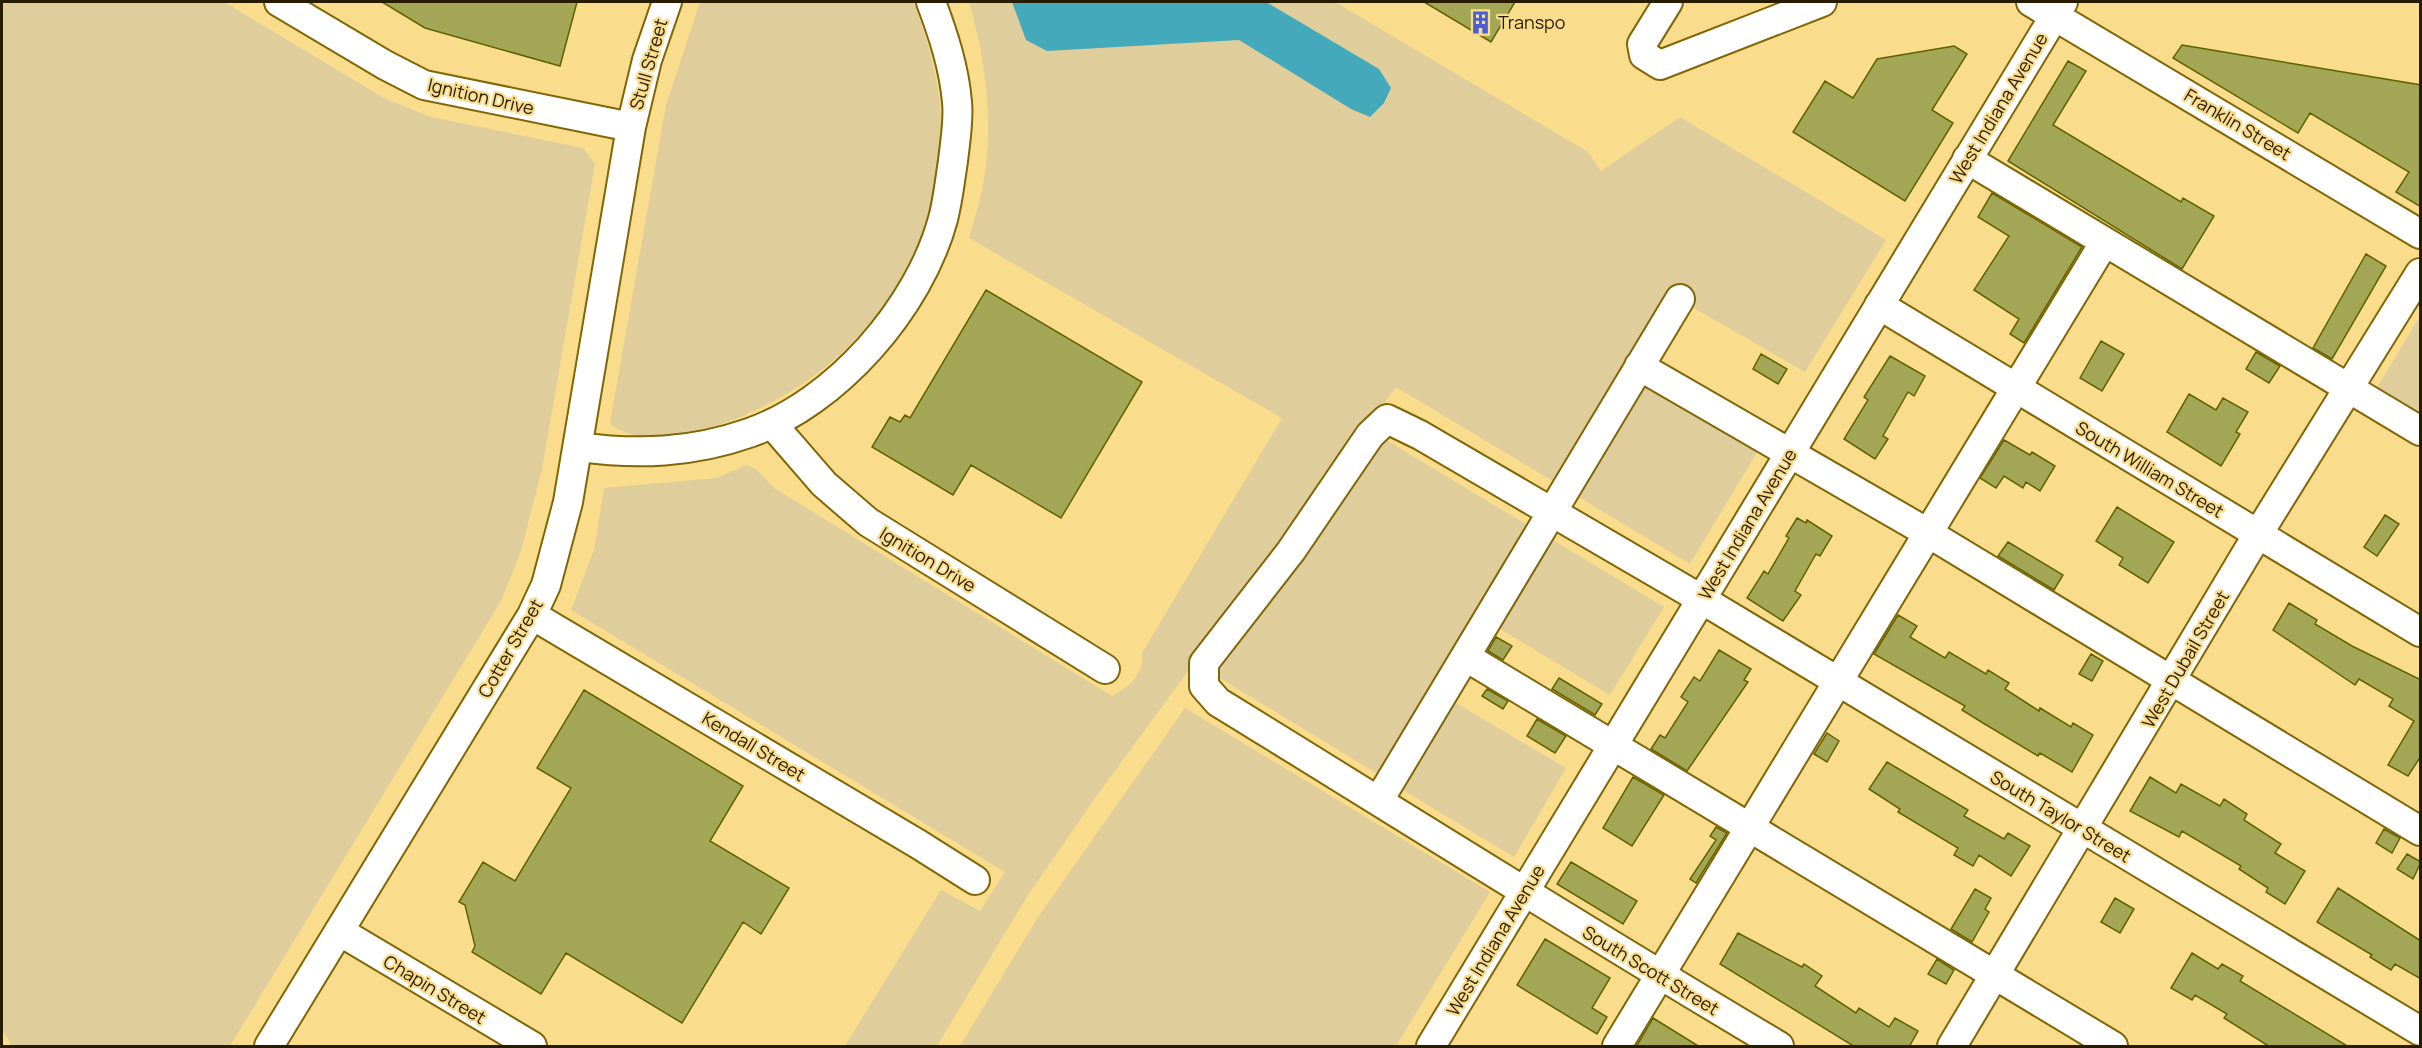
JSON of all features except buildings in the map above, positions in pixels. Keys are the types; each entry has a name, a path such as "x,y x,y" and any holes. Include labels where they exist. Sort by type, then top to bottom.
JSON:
{"street":[{"name":"Ignition Drive","path":"279,2 385,65 424,85 631,127"},
{"name":"Stull Street","path":"631,127 647,60 667,2"},
{"path":"579,447 648,453 731,438 772,424 809,400 853,365 875,342 916,284 943,221 956,138 957,103 952,66 931,2"},
{"path":"1668,2 1642,44 1644,55 1660,65 1822,2"},
{"name":"West Indiana Avenue","path":"1431,1047 1966,159 2050,6"},
{"name":"Franklin Street","path":"2050,6 2421,234"},
{"name":"Cotter Street","path":"269,1047 532,615 546,585 556,553 579,447 631,127"},
{"path":"1966,159 2421,430"},
{"path":"1617,1047 2104,243"},
{"name":"West Dubail Street","path":"1952,1047 2258,534 2421,273"},
{"path":"1378,800 1680,299"},
{"name":"South William Street","path":"1879,305 2421,632"},
{"path":"1639,366 1928,533 2421,831"},
{"name":"South Taylor Street","path":"1378,800 1218,702 1204,686 1204,663 1291,551 1371,435 1387,419 1701,599 2421,1031"},
{"name":"Ignition Drive","path":"772,424 824,484 868,522 1105,669"},
{"name":"Kendall Street","path":"532,615 918,843 975,880"},
{"path":"1466,657 2113,1047"},
{"name":"South Scott Street","path":"1378,800 1526,890 1546,906 1779,1047"},
{"name":"Chapin Street","path":"339,931 532,1047"}],"shaded area":[{"path":"2,2 224,2 384,98 431,117 583,148 595,164 542,469 521,551 501,601 230,1046 12,1046 2,1029"},
{"path":"700,2 914,2 929,50 940,100 941,134 936,183 930,211 899,281 878,312 854,341 796,388 763,407 698,431 653,438 624,432 610,424 666,105"},
{"path":"969,2 1335,2 1588,152 1601,171 1680,117 1886,240 1805,372 1673,296 1561,486 1396,387 1098,794 1028,895 937,1046 845,1046 941,890 980,911 1005,872 571,610 594,550 604,488 717,478 746,465 756,469 774,488 1112,696 1130,684 1138,673 1142,653 1282,418 969,238 986,166 988,119 984,71"},
{"path":"2420,316 2420,425 2372,396"},
{"path":"1642,376 1762,444 1690,564 1572,493"},
{"path":"1386,440 1537,531 1386,779 1213,674"},
{"path":"1546,536 1664,607 1610,695 1492,624"},
{"path":"1449,699 1566,768 1514,857 1396,786"},
{"path":"1185,708 1490,892 1396,1046 960,1046 1038,917"}],"water":[{"path":"1012,2 1266,2 1379,69 1391,88 1384,103 1370,117 1351,109 1239,40 1047,51 1026,40"}],"place":[{"name":"Transpo","path":"1480,22"}]}
